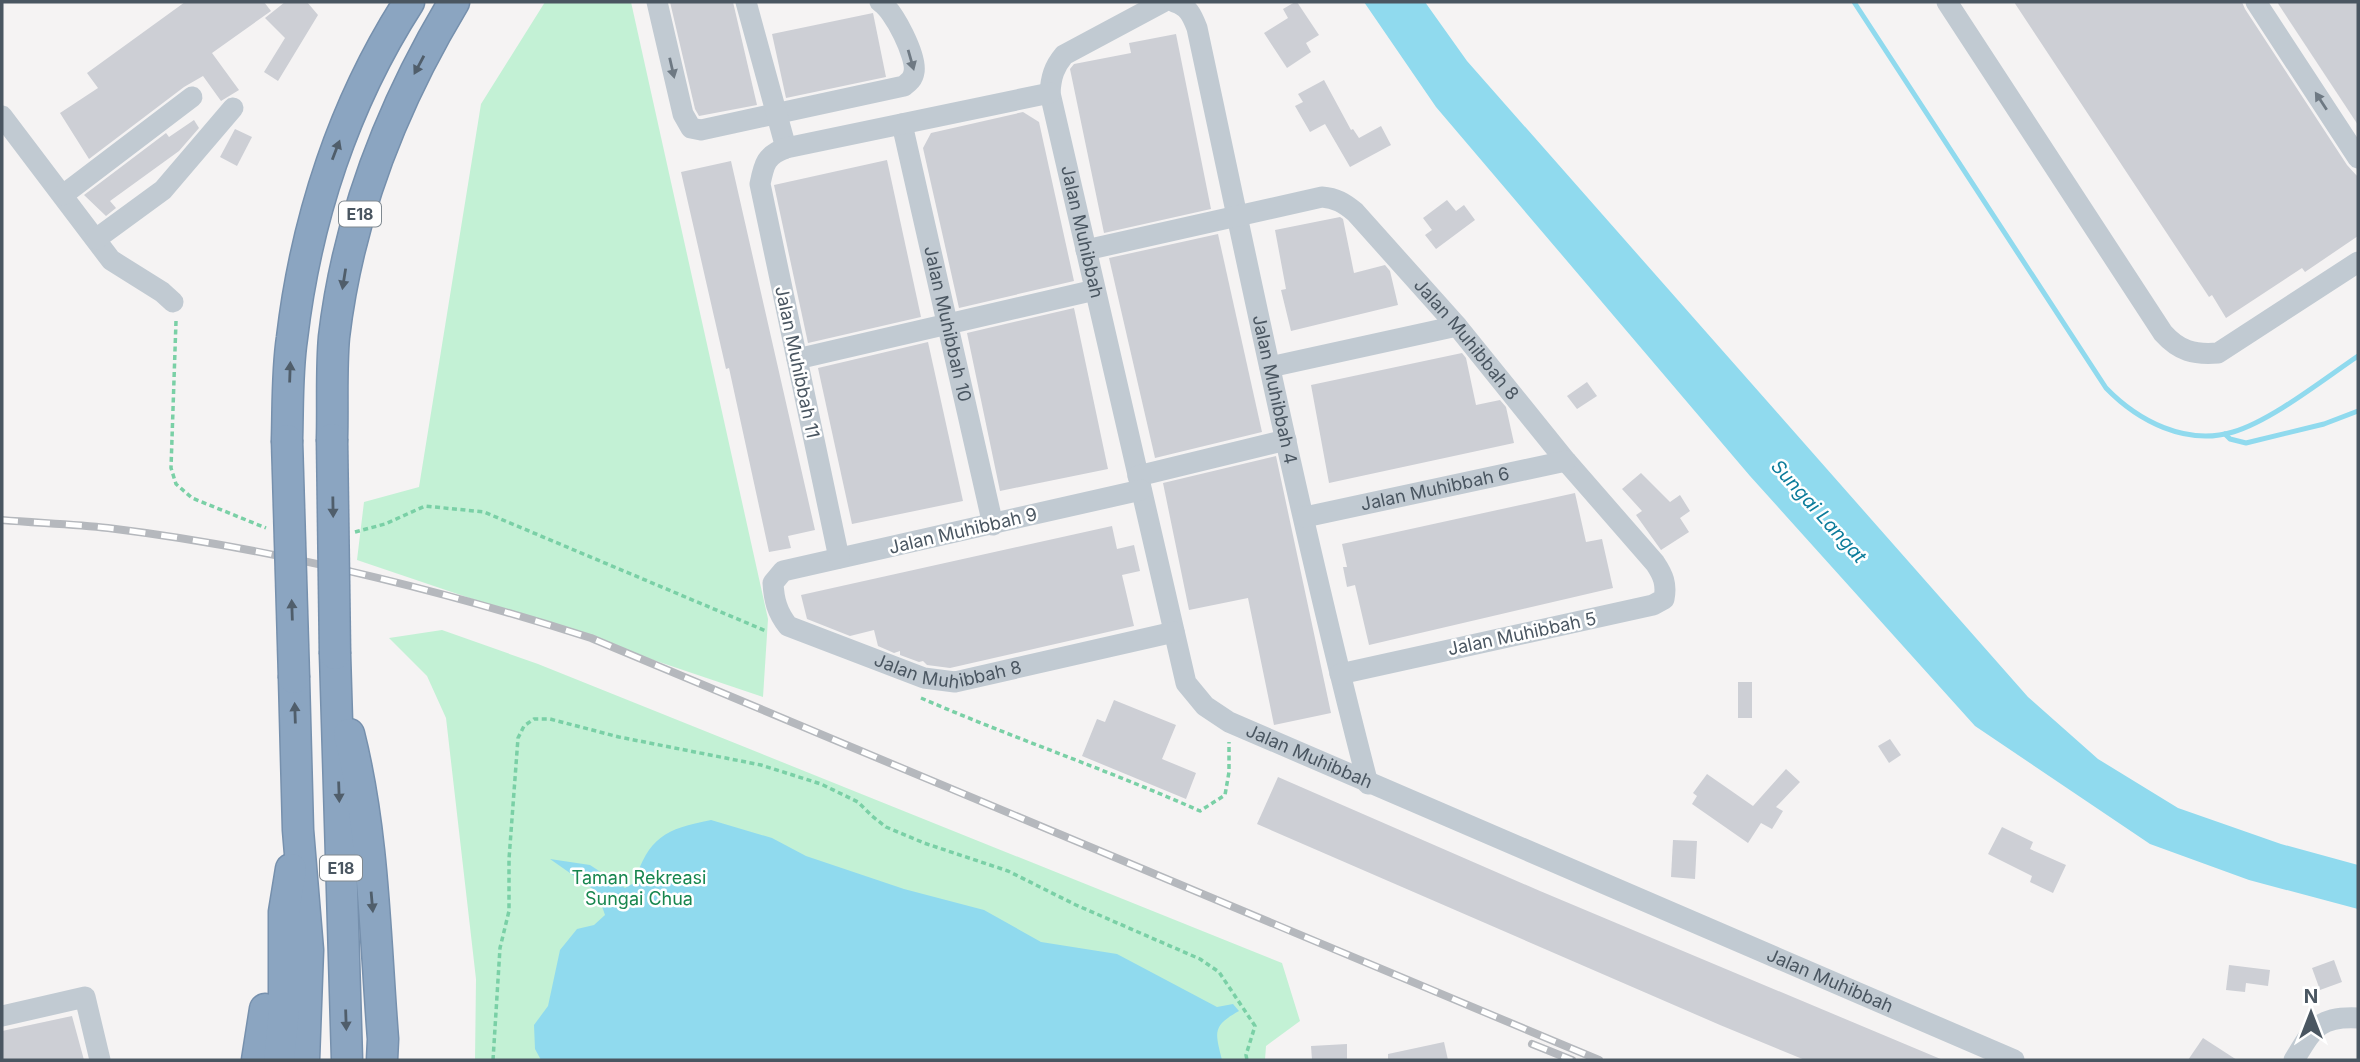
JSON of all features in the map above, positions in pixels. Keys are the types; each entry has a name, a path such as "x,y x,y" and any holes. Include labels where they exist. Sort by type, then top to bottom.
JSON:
{"highway":[{"name":"E18","path":"304,1060 307,950 298,830 287,440 291,340 304,255 324,181 357,94 409,2"},
{"name":"E18","path":"347,1060 335,664 332,439 334,339 348,252 371,174 410,83 454,2"},
{"path":"335,664 361,781 382,1027 382,1060"},
{"path":"257,1060 298,830"},
{"path":"279,1060 284,1010 284,912"}],"street":[{"path":"657,2 683,114 691,128 712,128 904,86 912,79 915,69 898,21 880,2"},
{"path":"746,2 786,148 902,124 1051,85 1056,64 1064,55 1163,2"},
{"name":"Jalan Muhibbah 4","path":"1174,2 1183,4 1192,15 1197,28 1286,440 1368,784"},
{"path":"1947,2 2163,333 2181,349 2192,354 2218,353 2358,261"},
{"path":"2256,2 2358,158"},
{"name":"Jalan Muhibbah","path":"1051,85 1095,290 1186,683 1205,706 1229,722 1368,784 2014,1060"},
{"path":"63,195 192,97"},
{"path":"96,239 163,190 233,108"},
{"path":"2,116 111,260 162,292 173,302"},
{"name":"Jalan Muhibbah 10","path":"902,124 992,525"},
{"name":"Jalan Muhibbah 11","path":"786,148 774,152 764,165 760,184 839,558"},
{"name":"Jalan Muhibbah 8","path":"1086,250 1322,197 1334,198 1355,212 1457,326 1566,461 1655,563"},
{"path":"797,359 1095,290"},
{"path":"1270,367 1457,326"},
{"name":"Jalan Muhibbah 9","path":"783,571 992,525 1286,440"},
{"name":"Jalan Muhibbah 6","path":"1305,517 1566,461"},
{"name":"Jalan Muhibbah 5","path":"1340,674 1653,605 1664,599 1666,589 1664,577 1655,563"},
{"name":"Jalan Muhibbah 8","path":"783,571 773,583 774,598 778,612 788,626 923,678 955,682 1174,632"},
{"path":"2,1016 85,997 100,1060"},
{"path":"2294,1060 2310,1034 2323,1021 2345,1017 2358,1018"}],"path":[{"path":"173,302 177,325 171,468 176,484 192,498 271,530"},
{"path":"351,534 385,524 425,506 484,512 770,632"},
{"path":"921,698 997,731 1149,788 1200,811 1226,795 1229,722"},
{"path":"493,1060 500,948 509,911 509,859 518,738 524,726 534,719 550,719 620,737 761,765 821,784 859,802 886,827 924,843 1008,871 1076,905 1200,959 1219,972 1255,1026 1246,1055 1247,1060"}],"green space":[{"path":"545,2 631,2 768,619 763,697 357,560 364,502 419,487 481,104"},
{"name":"Taman Rekreasi Sungai Chua","path":"442,630 538,664 1282,963 1300,1021 1266,1046 1265,1060 475,1060 476,979 446,718 427,676 389,638"}],"water":[{"name":"Sungai Langat","path":"1364,2 1425,2 1467,61 2028,697 2098,759 2178,808 2281,844 2358,865 2358,909 2249,880 2150,844 1975,726 1750,476 1436,107"},
{"path":"711,820 772,838 806,856 904,889 984,910 1041,942 1117,954 1217,1007 1233,1004 1239,1011 1224,1021 1217,1036 1222,1060 541,1060 535,1049 534,1025 548,1006 560,950 577,929 594,925 605,915 597,892 550,859 590,865 625,888 634,883 646,855 661,838 682,827"}],"building":[{"path":"185,2 264,2 271,11 212,53 239,90 221,101 203,76 184,87 89,159 60,113 98,88 87,73"},
{"path":"285,2 307,2 318,15 278,81 264,72 285,38 265,18"},
{"path":"670,2 733,2 757,105 699,116 695,109"},
{"path":"1295,2 1319,35 1306,43 1311,52 1287,68 1264,33 1288,18 1283,9"},
{"path":"2014,2 2242,2 2347,165 2358,177 2358,236 2305,272 2302,268 2226,318 2212,295 2209,297"},
{"path":"2277,2 2358,2 2358,125"},
{"path":"873,13 886,77 786,98 772,34"},
{"path":"1176,34 1211,209 1104,233 1070,69 1074,64 1131,53 1129,43"},
{"path":"1324,80 1351,130 1353,129 1359,138 1381,126 1391,145 1350,167 1325,124 1310,132 1295,106 1303,102 1298,94"},
{"path":"1023,112 1039,122 1074,281 959,308 923,148 931,133"},
{"path":"194,120 199,128 179,151 110,201 116,208 106,216 84,195 166,133 169,137"},
{"path":"235,129 252,137 237,166 220,157"},
{"path":"887,160 921,317 808,343 774,185"},
{"path":"731,161 815,530 788,536 791,548 769,552 729,368 726,369 681,172"},
{"path":"1447,200 1456,211 1464,205 1475,220 1436,249 1425,235 1432,230 1423,218"},
{"path":"1340,217 1343,219 1354,273 1385,265 1390,271 1398,305 1291,331 1281,290 1286,289 1275,230"},
{"path":"1218,234 1262,432 1155,458 1109,258"},
{"path":"1074,308 1108,469 1000,491 967,333"},
{"path":"928,342 963,501 852,524 818,368"},
{"path":"1462,353 1466,358 1476,405 1500,400 1506,407 1514,443 1329,483 1311,385"},
{"path":"1587,382 1597,396 1577,409 1567,396"},
{"path":"1276,456 1331,713 1274,725 1248,598 1189,610 1163,483"},
{"path":"1641,473 1670,502 1680,495 1690,511 1680,518 1689,532 1661,550 1636,515 1642,511 1622,489"},
{"path":"1575,493 1586,542 1602,539 1613,588 1369,645 1355,585 1347,587 1343,567 1347,567 1342,544"},
{"path":"1112,526 1117,549 1134,545 1140,571 1122,575 1134,626 950,668 927,665 923,661 900,655 900,651 894,653 878,646 874,630 850,636 807,619 801,595"},
{"path":"1738,682 1752,682 1752,718 1738,718"},
{"path":"1114,700 1176,725 1162,759 1196,773 1186,799 1082,756 1097,719 1105,722"},
{"path":"1890,739 1901,755 1889,763 1878,746"},
{"path":"1786,769 1800,782 1776,807 1783,811 1772,829 1761,823 1748,843 1692,804 1697,796 1693,793 1707,774 1753,806"},
{"path":"1278,777 1540,891 1943,1060 1805,1060 1720,1025 1257,824"},
{"path":"2002,827 2033,842 2030,849 2066,865 2053,893 2030,882 2032,876 1988,854"},
{"path":"1673,840 1697,841 1695,879 1671,877"},
{"path":"2334,960 2342,982 2320,990 2312,968"},
{"path":"2229,965 2270,970 2268,986 2246,983 2245,992 2226,990"},
{"path":"72,1016 84,1060 2,1060 2,1031"},
{"path":"2203,1038 2237,1060 2188,1060"},
{"path":"1444,1042 1448,1060 1388,1060 1388,1054"},
{"path":"1347,1044 1347,1060 1312,1060 1311,1046"}],"waterway":[{"path":"1854,2 2106,388 2133,411 2164,428 2181,433 2198,436 2233,432 2264,419 2358,356"},
{"path":"2225,434 2230,439 2246,443 2324,424 2358,411"}],"railway":[{"path":"2,520 108,528 169,536 291,558 412,586 591,638 1599,1060"},
{"path":"1532,1044 1572,1060"}]}
